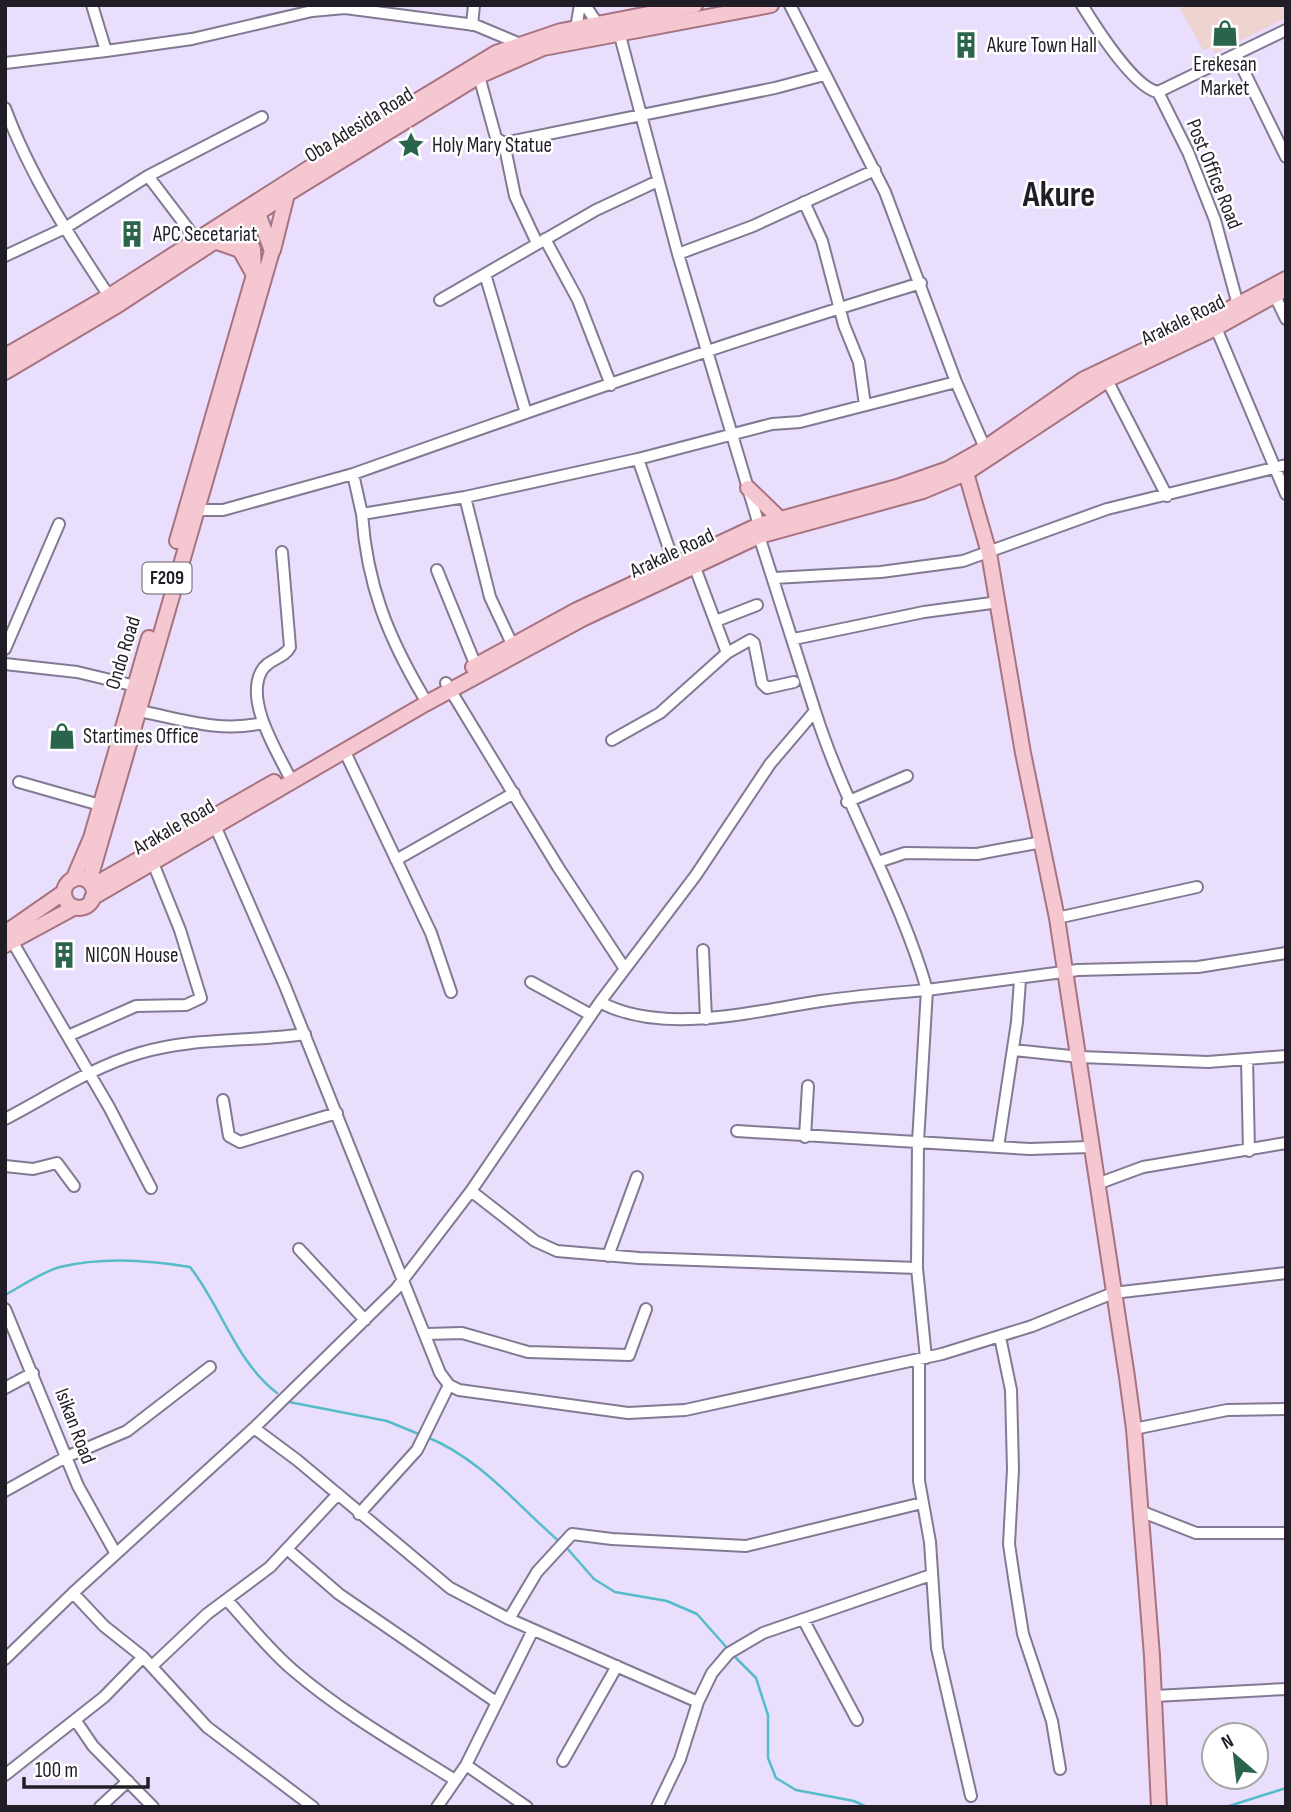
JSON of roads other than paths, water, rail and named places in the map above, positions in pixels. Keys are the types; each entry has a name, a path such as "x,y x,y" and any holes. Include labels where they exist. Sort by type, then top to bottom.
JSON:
{"main road":[{"path":"272,251 256,209 397,120 466,69 518,43 597,23 695,5"},
{"name":"Oba Adesida Road","path":"5,372 118,305 214,241 239,219 287,194 397,120 479,76 543,48 771,5"},
{"path":"272,251 287,194"},
{"path":"5,356 109,296 196,239 239,219"},
{"name":"F209","path":"239,219 253,249 254,275"},
{"path":"214,241 240,250 254,275"},
{"name":"Ondo Road","path":"191,510 261,295 272,251"},
{"name":"Ondo Road","path":"68,886 91,838 140,687 254,275"},
{"name":"Arakale Road","path":"91,889 422,696 449,687 476,666 512,645 694,565 779,518 923,491 966,473 1046,412 1084,379 1286,279"},
{"name":"Arakale Road","path":"91,889 153,863 216,828 449,687 674,564 759,531 868,500 948,469 1046,412 1216,328 1280,293"},
{"path":"966,473 989,553 1057,918 1134,1429 1155,1696 1159,1807"},
{"path":"748,488 779,518"},
{"name":"Ondo Road","path":"91,889 98,850 139,710 140,687"},
{"path":"98,850 107,863 122,870"},
{"path":"81,878 91,889 86,906 75,907 7,940 68,886 81,878"},
{"path":"68,886 67,901 75,907"}],"street":[{"path":"92,5 106,51"},
{"path":"472,25 474,5"},
{"path":"576,28 579,5"},
{"path":"586,5 597,23"},
{"path":"790,5 875,170 921,283 956,382 985,447"},
{"name":"Post Office Road","path":"1082,5 1133,74 1145,87 1157,92 1188,152 1215,220 1238,305"},
{"path":"5,63 192,39 312,8 345,8 472,25 518,43"},
{"path":"1157,92 1286,30"},
{"path":"619,32 678,254 815,711 847,802 905,922 928,990 918,1142 917,1268 922,1359 922,1503 930,1542 937,1648 971,1796"},
{"path":"1236,55 1286,157"},
{"path":"479,76 496,138 504,143 824,75"},
{"path":"5,108 27,159 65,228 109,296"},
{"path":"5,256 65,228 148,176 262,117"},
{"path":"504,143 515,196 578,300 611,385"},
{"path":"678,254 875,170"},
{"path":"148,176 196,239"},
{"path":"440,300 622,196 658,181"},
{"path":"804,202 822,241 862,372 865,405"},
{"path":"485,274 526,413"},
{"path":"191,510 223,510 353,474 840,307 921,283"},
{"path":"1280,293 1286,319"},
{"path":"1216,328 1286,494"},
{"path":"1107,380 1167,496"},
{"path":"362,514 465,497 638,459 956,382"},
{"path":"638,459 674,564"},
{"path":"774,578 921,568 989,553 1107,509 1167,496 1273,466 1286,465"},
{"path":"353,474 362,514 370,575 385,626 422,696"},
{"path":"465,497 490,597 512,645"},
{"path":"5,649 59,524"},
{"path":"282,552 290,648 260,673 258,686 263,723 288,774"},
{"path":"694,565 727,653"},
{"path":"437,570 476,666"},
{"path":"794,639 924,612 999,602"},
{"path":"716,621 757,604"},
{"path":"612,740 670,705 727,653 750,640 754,643 762,683 767,688 794,682"},
{"path":"5,664 77,672 140,687"},
{"path":"449,687 558,867 625,969"},
{"path":"139,710 201,726 242,728 263,723"},
{"path":"5,1659 73,1593 254,1428 365,1320 404,1278 471,1191 543,1082 696,875 770,764 815,711"},
{"path":"345,752 431,933 452,992"},
{"path":"847,802 907,776"},
{"path":"19,782 100,805"},
{"path":"396,860 514,793"},
{"path":"216,828 305,1034 428,1334 440,1373 449,1385 459,1390 586,1409 659,1413 922,1359 1000,1336 1113,1293 1286,1273"},
{"path":"878,862 905,853 976,854 1042,842"},
{"path":"68,1036 136,1006 186,1004 201,998 180,930 153,863"},
{"path":"1057,918 1197,887"},
{"path":"7,940 68,1036 151,1188"},
{"path":"703,950 706,1019"},
{"path":"600,1002 611,1009 654,1016 706,1019 859,996 1020,980 1078,970 1198,967 1286,953"},
{"path":"998,1147 1013,1050 1020,980"},
{"path":"531,982 591,1015"},
{"path":"5,1119 89,1073 140,1053 170,1046 305,1034"},
{"path":"1013,1050 1080,1057 1208,1062 1286,1056"},
{"path":"1247,1059 1249,1151"},
{"path":"805,1138 808,1086"},
{"path":"223,1100 229,1136 240,1142 337,1113"},
{"path":"737,1132 998,1147 1090,1147"},
{"path":"1097,1184 1143,1167 1286,1143"},
{"path":"5,1166 33,1169 57,1163 74,1186"},
{"path":"608,1256 636,1177"},
{"path":"471,1191 544,1247 608,1256 917,1268"},
{"path":"299,1250 365,1320"},
{"name":"Isikan Road","path":"5,1309 65,1457 94,1520 116,1554"},
{"path":"428,1334 462,1333 535,1353 629,1355 646,1309"},
{"path":"1000,1336 1011,1390 1013,1469 1010,1544 1014,1578 1023,1634 1052,1721 1060,1769"},
{"path":"5,1491 65,1457 127,1431 210,1367"},
{"path":"5,1388 33,1373"},
{"path":"359,1514 416,1450 449,1385"},
{"path":"1134,1429 1227,1410 1286,1409"},
{"path":"254,1428 450,1588 509,1619 698,1702"},
{"path":"152,1666 207,1614 287,1549 338,1494"},
{"path":"509,1619 537,1572 562,1542 575,1534 612,1539 746,1546 922,1503"},
{"path":"1140,1511 1196,1533 1284,1533"},
{"path":"287,1549 339,1594 496,1702"},
{"path":"657,1807 680,1759 698,1702 712,1673 729,1653 754,1637 931,1575"},
{"path":"73,1593 104,1626 143,1657 207,1727 313,1807"},
{"path":"227,1600 266,1646 295,1672 384,1735 455,1780"},
{"path":"803,1619 857,1720"},
{"path":"437,1807 466,1765 533,1630"},
{"path":"5,1775 76,1721 143,1657"},
{"path":"563,1761 617,1666"},
{"path":"1155,1696 1286,1689"},
{"path":"76,1721 93,1746 153,1807"},
{"path":"466,1765 527,1807"},
{"path":"100,1807 128,1781"}],"waterway":[{"path":"7,1294 46,1272 76,1264 125,1261 190,1267 250,1366 277,1393"},
{"path":"289,1402 387,1421 421,1435"},
{"path":"427,1437 482,1470 561,1543"},
{"path":"566,1547 594,1579 615,1592 667,1601 697,1614 728,1649"},
{"path":"732,1654 756,1678 768,1715 768,1758 776,1778 796,1790 854,1801 867,1807"},
{"path":"1226,1807 1286,1788"}],"place":[{"name":"Erekesan Market","path":"1225,33"},
{"name":"Akure Town Hall","path":"966,45"},
{"name":"Holy Mary Statue","path":"411,145"},
{"name":"APC Secetariat","path":"132,234"},
{"name":"Startimes Office","path":"62,736"},
{"name":"NICON House","path":"64,955"}],"district":[{"name":"Akure","path":"1059,195"}]}
